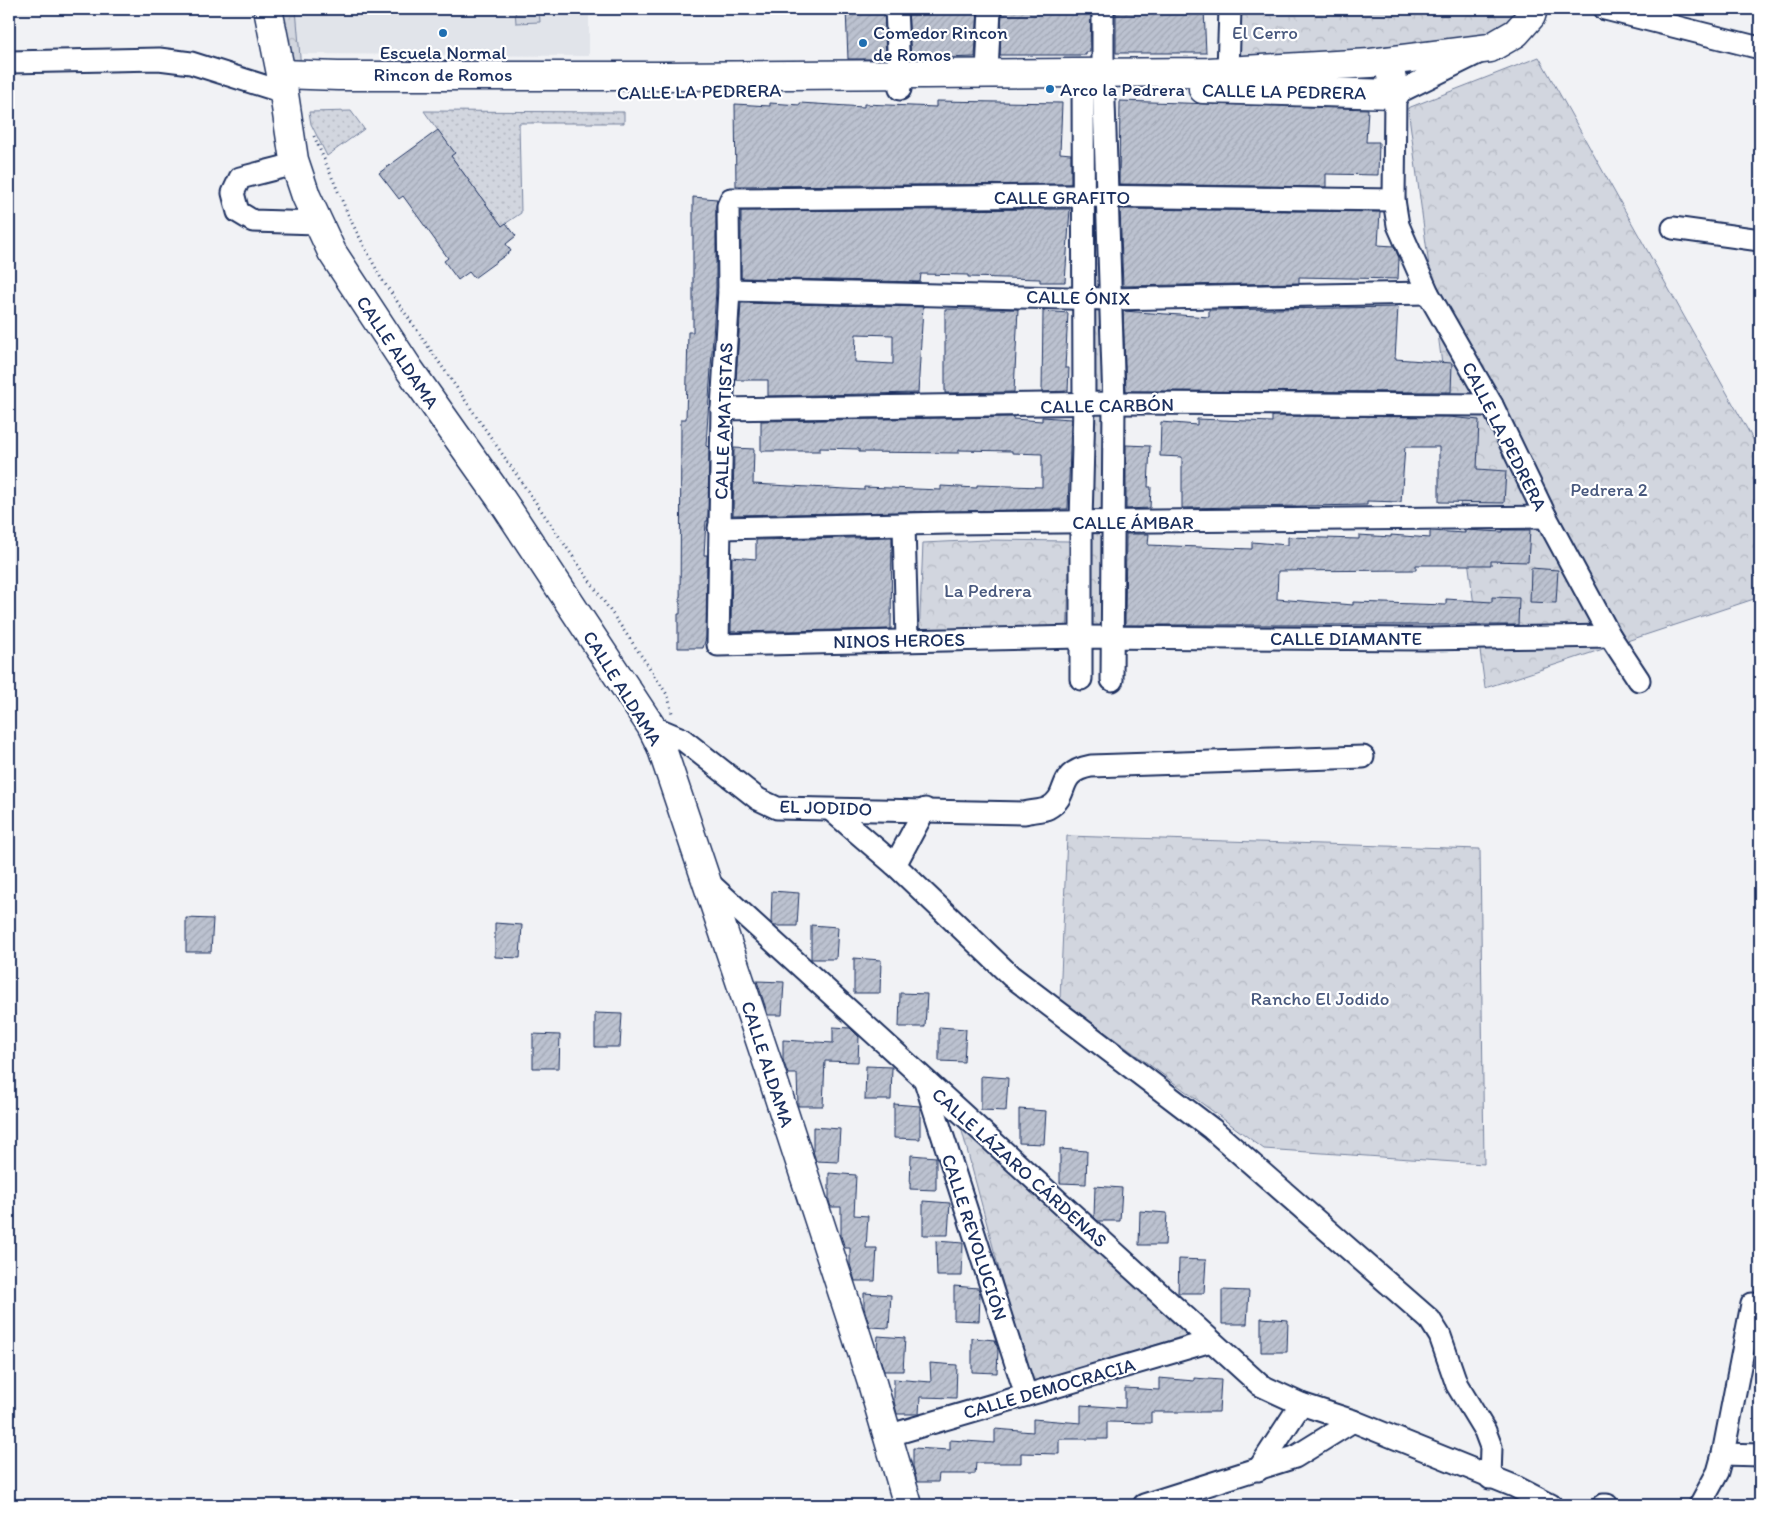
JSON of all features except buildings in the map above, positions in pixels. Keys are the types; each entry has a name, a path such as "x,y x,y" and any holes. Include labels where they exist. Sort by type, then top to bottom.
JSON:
{"main road":[{"name":"CALLE ALDAMA","path":"268,9 295,164 317,223 355,289 501,499 652,726 707,881 908,1505"},
{"path":"1388,60 1490,48 1516,33 1532,12"},
{"name":"CALLE LA PEDRERA","path":"282,83 636,83 1093,80 1388,60 1395,94 1229,89 1093,80 987,72 899,81"}],"street":[{"path":"896,9 899,81"},
{"path":"987,72 990,9"},
{"path":"1081,679 1084,196 1093,80 1104,9"},
{"path":"1228,70 1230,9"},
{"path":"1605,9 1760,48"},
{"path":"1395,94 1490,48"},
{"name":"CALLE LA PEDRERA","path":"9,62 167,60 190,63 282,83"},
{"path":"1093,80 1107,197 1114,403 1112,680"},
{"name":"CALLE LA PEDRERA","path":"1395,94 1394,200 1398,225 1428,293 1492,405 1546,517 1610,636 1639,680"},
{"path":"295,164 240,178 233,193 238,212 252,221 317,223"},
{"name":"CALLE GRAFITO","path":"731,199 1084,196 1394,200"},
{"name":"CALLE AMATISTAS","path":"718,645 722,409 729,290 728,206 731,199"},
{"path":"1673,228 1760,240"},
{"name":"CALLE ÓNIX","path":"729,290 1109,299 1428,293"},
{"name":"CALLE CARBÓN","path":"722,409 1084,405 1114,403 1492,405"},
{"name":"CALLE ÁMBAR","path":"719,528 904,524 1546,517"},
{"path":"904,524 907,640"},
{"name":"CALLE DIAMANTE","path":"1081,637 1425,639 1610,636"},
{"name":"NINOS HEROES","path":"718,645 1081,637"},
{"name":"EL JODIDO","path":"652,726 682,739 758,799 777,808 831,810 925,809 1025,813 1047,809 1058,801 1068,777 1077,769 1092,766 1363,757"},
{"path":"895,865 925,809"},
{"path":"831,810 895,865 1011,976 1212,1129 1430,1320 1440,1336 1456,1385 1484,1431 1491,1447 1490,1478"},
{"name":"CALLE LÁZARO CÁRDENAS","path":"707,881 1260,1386 1301,1404 1353,1421 1490,1478 1514,1486 1551,1505"},
{"name":"CALLE REVOLUCIÓN","path":"924,1079 1026,1395"},
{"path":"1698,1505 1718,1472 1756,1304"},
{"name":"CALLE DEMOCRACIA","path":"887,1436 1211,1341"},
{"path":"1258,1470 1301,1404"},
{"path":"1144,1505 1295,1457 1353,1421"},
{"path":"1723,1454 1760,1456"}],"path":[{"path":"313,133 347,214 381,278 668,696 672,715 682,739"}],"shaded area":[{"name":"Escuela Normal Rincon de Romos","path":"296,9 589,9 589,56 299,54"}],"green space":[{"path":"274,9 296,9 301,69 286,71"},
{"path":"515,9 539,9 540,22 516,23"},
{"name":"El Cerro","path":"1236,9 1525,9 1512,30 1389,53 1236,56"},
{"name":"Pedrera 2","path":"1539,57 1760,452 1760,597 1485,688 1408,108"},
{"path":"1102,99 1108,640 1088,641 1091,100"},
{"path":"351,111 364,129 327,156 311,124 309,112"},
{"path":"424,111 624,112 624,123 519,123 521,213 502,226 451,156 454,153"},
{"name":"La Pedrera","path":"986,540 1070,541 1067,641 919,639 923,543"},
{"name":"Rancho El Jodido","path":"1067,836 1480,849 1484,1164 1264,1149 1060,999"},
{"path":"958,1116 1190,1334 1030,1385"}],"place":[{"name":"Escuela Normal Rincon de Romos","path":"443,33"},
{"name":"Comedor Rincon de Romos","path":"863,43"},
{"name":"Arco la Pedrera","path":"1050,89"}]}
